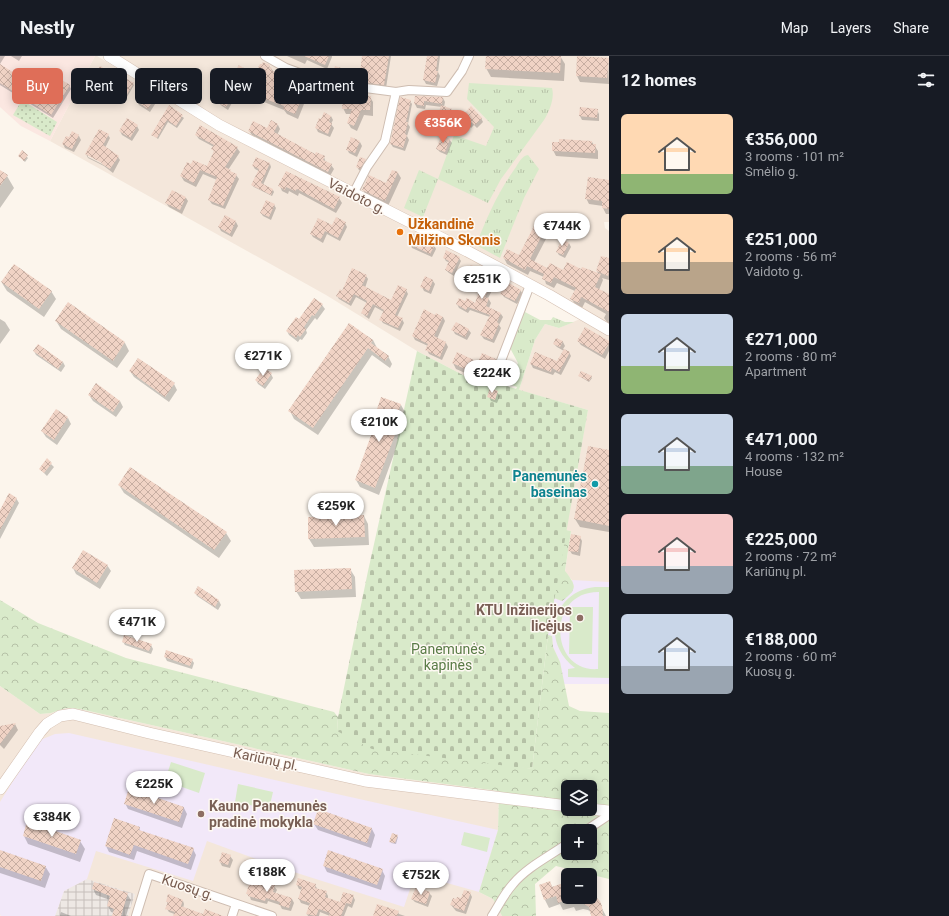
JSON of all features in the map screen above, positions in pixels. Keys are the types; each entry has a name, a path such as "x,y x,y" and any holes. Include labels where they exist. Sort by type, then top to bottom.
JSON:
{"street":[{"name":"Vaidoto g.","path":"109,56 219,126 530,285 609,330"},
{"path":"265,56 286,68 327,83 396,92 409,90 447,92 462,71 469,56"},
{"path":"353,194 367,167 385,141 396,92"},
{"path":"494,379 530,285"},
{"name":"Kariūnų pl.","path":"0,789 40,732 48,724 60,716 73,714 149,733 365,781 561,805"},
{"path":"597,810 609,811"},
{"path":"595,824 609,814"},
{"path":"492,916 514,883 525,873 561,848"},
{"name":"Kuosų g.","path":"136,916 149,874 272,916"},
{"path":"232,916 236,904"}],"shaded area":[{"path":"0,56 95,56 89,68 71,68 71,101 50,141 21,126 0,107"},
{"path":"95,56 97,56 117,68 89,68"},
{"path":"120,56 609,56 609,222 604,222 605,228 609,231 609,324 519,273 228,125 195,104 202,104 202,68 139,68"},
{"path":"127,74 135,79 135,104 177,104 238,141 524,287 525,290 488,384 484,386 417,351 326,295 50,141 71,101 71,104 127,104"},
{"path":"580,319 609,335 609,684 564,684 560,662 553,647 552,636 548,635 554,598 562,601 572,580 565,572 571,531 566,530 588,410 519,390 535,340 545,324 559,328"},
{"name":"KTU Inžinerijos licėjus","path":"572,580 609,582 609,684 564,684 560,662 553,647 552,636 548,635 554,598 562,601 574,587"},
{"path":"0,686 40,714 51,713 66,708 80,709 369,774 499,791 498,830 479,892 493,899 502,916 128,916 135,894 64,891 55,916 1,916"},
{"path":"69,733 498,830 479,892 415,874 404,907 278,867 207,841 193,881 96,851 87,879 64,891 55,916 1,916 0,802 38,741 55,734"},
{"path":"87,879 135,894 128,916 55,916 64,891"}],"green space":[{"path":"469,83 552,88 552,100 546,117 501,179 488,203 438,179 454,135 486,146 494,127 467,99"},
{"path":"20,104 28,104 57,122 50,136 13,115"},
{"path":"528,155 539,169 524,198 500,258 476,245 498,195 521,160"},
{"path":"419,170 438,179 423,217 404,208"},
{"path":"523,308 526,309 525,312 540,320 551,320 553,317 565,322 574,322 559,328 545,324 535,340 519,390 516,389 517,387 509,384 518,363 510,348"},
{"name":"Panemunės kapinės","path":"417,351 484,386 493,382 588,410 548,635 532,769 372,749 337,731 338,717 368,571"},
{"path":"566,530 571,531 565,571 572,581 574,588 573,591 562,601 554,598"},
{"path":"595,587 609,587 609,678 568,677 568,669 575,668 564,658 558,646 555,633 556,620 560,608 569,598 580,591","holes":["599,592 598,669 582,667 570,659 563,646 560,632 562,617 570,604 582,595"]},
{"path":"0,600 38,623 126,658 334,712 338,717 337,731 532,769 548,635 552,636 553,647 560,662 569,706 580,711 609,713 609,879 597,876 597,868 564,868 556,866 535,884 536,916 502,916 493,899 479,892 498,830 499,791 369,774 80,709 66,708 51,713 40,714 0,686"},
{"path":"570,607 593,607 592,654 569,654"},
{"path":"171,762 205,773 199,793 165,781"},
{"path":"238,784 273,792 269,809 235,802"},
{"path":"464,832 490,838 487,852 461,845"}],"building":[{"path":"304,56 329,56 325,65"},
{"path":"362,56 389,56 384,85 368,83 368,68 361,68"},
{"path":"427,56 438,56 436,71 438,71 435,83 423,80"},
{"path":"486,56 561,56 560,73 485,69"},
{"path":"577,56 609,58 607,78 576,76"},
{"path":"263,62 270,65 269,67 272,68 271,70 274,72 274,102 266,99 266,68 258,68 260,64"},
{"path":"0,64 12,72 12,91 0,83"},
{"path":"239,65 244,68 237,68"},
{"path":"127,79 134,83 127,94"},
{"path":"63,81 70,85 63,96"},
{"path":"368,96 371,96 370,110 361,110 354,126 347,123 352,109 342,109 342,104 368,104"},
{"path":"415,96 443,97 442,104 424,101 424,106 414,104"},
{"path":"400,97 411,100 406,122 408,122 405,134 407,135 403,148 390,144"},
{"path":"33,104 58,104 51,115"},
{"path":"140,104 151,104 148,109"},
{"path":"220,104 228,104 226,107"},
{"path":"279,104 299,104 295,114 283,109 284,106"},
{"path":"169,105 183,115 176,126 167,120 157,138 151,135"},
{"path":"441,105 452,109 449,116 439,112"},
{"path":"471,106 482,118 475,125 471,122 468,125 463,119 466,116 464,114"},
{"path":"580,107 598,109 597,118 579,116"},
{"path":"324,112 331,116 329,122 332,123 328,134 315,128 319,118 321,119"},
{"path":"127,118 138,125 130,138 119,131"},
{"path":"271,120 278,124 274,132 315,154 316,152 325,156 323,160 332,164 328,172 248,131 253,121 267,128"},
{"path":"200,125 238,147 225,167 237,174 223,206 208,200 217,177 200,170 194,183 180,176 187,162 191,164 193,160 207,166 214,151 211,149 214,145 195,135"},
{"path":"99,129 109,134 103,145 119,156 110,169 85,154"},
{"path":"72,131 79,135 72,149 62,144 66,136 69,137"},
{"path":"442,135 450,139 445,152 436,149"},
{"path":"351,137 360,141 355,153 346,150"},
{"path":"559,139 592,141 592,144 596,144 595,153 552,151 552,142 559,142"},
{"path":"22,150 28,155 24,161 18,156"},
{"path":"256,157 270,163 261,183 273,189 271,195 251,185 259,169 252,166"},
{"path":"360,157 366,159 360,169 356,167"},
{"path":"0,170 8,175 0,186"},
{"path":"392,170 398,172 385,201 362,190 369,175 386,183"},
{"path":"286,171 340,197 334,209 297,189 295,191 286,187 285,190 278,186"},
{"path":"588,177 609,180 609,209 602,208 602,201 585,199"},
{"path":"172,190 186,197 180,210 165,203"},
{"path":"266,200 275,204 269,217 260,213"},
{"path":"225,215 236,221 230,234 218,227"},
{"path":"336,217 346,222 338,238 325,231 321,239 310,234 318,218 332,225"},
{"path":"534,226 544,231 530,259 547,268 550,263 563,270 567,262 581,269 582,267 601,274 595,287 609,294 609,312 581,297 579,303 570,299 576,288 554,277 551,283 542,279 544,274 527,266 525,270 503,258 507,249 519,255"},
{"path":"413,234 435,245 430,254 409,244"},
{"path":"562,239 569,243 563,255 556,252"},
{"path":"446,250 460,257 452,273 445,270 449,261 443,258"},
{"path":"601,256 609,258 608,276 596,271"},
{"path":"14,264 52,291 39,309 1,282"},
{"path":"471,265 496,276 485,297 489,298 486,306 501,313 497,322 499,324 492,340 480,335 490,315 468,307 466,310 456,304 459,298 465,301 467,298 475,303 480,289 477,287 478,285 465,279"},
{"path":"352,268 367,275 362,285 391,300 398,285 407,289 395,315 403,318 398,328 379,320 384,310 373,304 367,316 361,313 367,301 354,294 349,303 336,296 340,289 342,291"},
{"path":"425,276 433,280 429,291 420,287"},
{"path":"507,282 521,290 515,301 500,294"},
{"path":"314,298 323,304 314,316 312,315 304,327 306,329 300,337 298,335 296,338 286,331 296,317 299,319"},
{"path":"68,302 125,342 113,361 55,321"},
{"path":"424,309 435,315 436,313 443,317 434,336 446,342 440,357 425,350 428,344 412,336"},
{"path":"456,322 469,329 465,337 451,330"},
{"path":"349,323 373,340 371,343 389,356 385,361 368,348 313,428 288,411"},
{"path":"585,327 609,341 609,344 602,355 577,341"},
{"path":"556,338 563,341 560,347 553,344"},
{"path":"38,344 63,362 58,369 33,351"},
{"path":"564,349 570,352 559,372 552,368 551,372 530,364 535,352 557,361"},
{"path":"457,352 478,362 482,353 496,359 487,379 452,363"},
{"path":"138,358 175,383 165,397 129,371"},
{"path":"264,368 272,373 263,386 255,380"},
{"path":"581,371 592,376 589,381 578,376"},
{"path":"96,383 120,401 113,412 88,395"},
{"path":"490,388 498,391 495,400 487,397"},
{"path":"381,397 401,404 395,422 398,423 395,435 375,488 355,480 379,413 376,412"},
{"path":"56,409 68,417 54,440 41,431"},
{"name":"Panemunės baseinas","path":"588,446 609,450 609,526 574,519"},
{"path":"47,458 52,463 44,473 39,469"},
{"path":"130,467 227,532 214,550 118,485"},
{"path":"9,493 17,498 0,530 0,510"},
{"path":"364,515 365,537 308,539 308,517"},
{"path":"571,534 581,536 578,552 568,551"},
{"path":"83,550 108,565 97,583 72,568"},
{"path":"351,568 352,589 295,592 294,570"},
{"path":"198,586 219,600 215,607 194,593"},
{"path":"124,635 152,644 149,651 122,642"},
{"path":"166,650 193,659 190,666 164,657"},
{"path":"16,723 0,744 0,726"},
{"path":"129,788 184,807 179,822 124,804"},
{"path":"318,809 372,828 367,843 313,824"},
{"path":"114,818 140,827 139,830 194,848 188,864 134,845 130,855 105,846"},
{"path":"27,821 81,840 76,854 23,836"},
{"path":"392,833 398,835 395,843 389,842"},
{"path":"0,850 46,866 41,881 0,867"},
{"path":"328,850 383,869 377,885 323,866"},
{"path":"222,852 231,855 228,865 219,862"},
{"path":"245,860 261,865 257,877 246,874 247,871 242,869"},
{"path":"251,878 275,885 273,892 292,898 289,908 279,905 280,902 266,898 265,901 248,896 248,894 246,894"},
{"path":"298,878 316,884 315,888 327,891 325,897 340,902 343,892 354,895 351,904 346,903 341,916 329,916 330,913 319,909 316,916 306,914 310,903 298,899 302,887 296,885"},
{"path":"550,881 552,887 561,884 561,902 558,903 556,896 544,900 539,885"},
{"path":"94,882 128,893 121,916 112,916 114,909 107,906 110,896 92,889"},
{"path":"416,887 430,892 426,904 411,899"},
{"path":"464,890 471,892 464,911 450,905 453,898 461,898"},
{"path":"168,894 183,900 181,906 203,914 205,909 223,916 173,916 175,912 165,909 168,902 166,902"},
{"path":"597,898 602,906 603,916 591,916 589,907 584,904 597,904"},
{"path":"377,904 399,911 397,916 373,916"}],"place":[{"name":"Užkandinė Milžino Skonis","path":"400,232"},
{"name":"Panemunės baseinas","path":"595,484"},
{"name":"KTU Inžinerijos licėjus","path":"580,618"},
{"name":"Kauno Panemunės pradinė mokykla","path":"201,814"}]}
